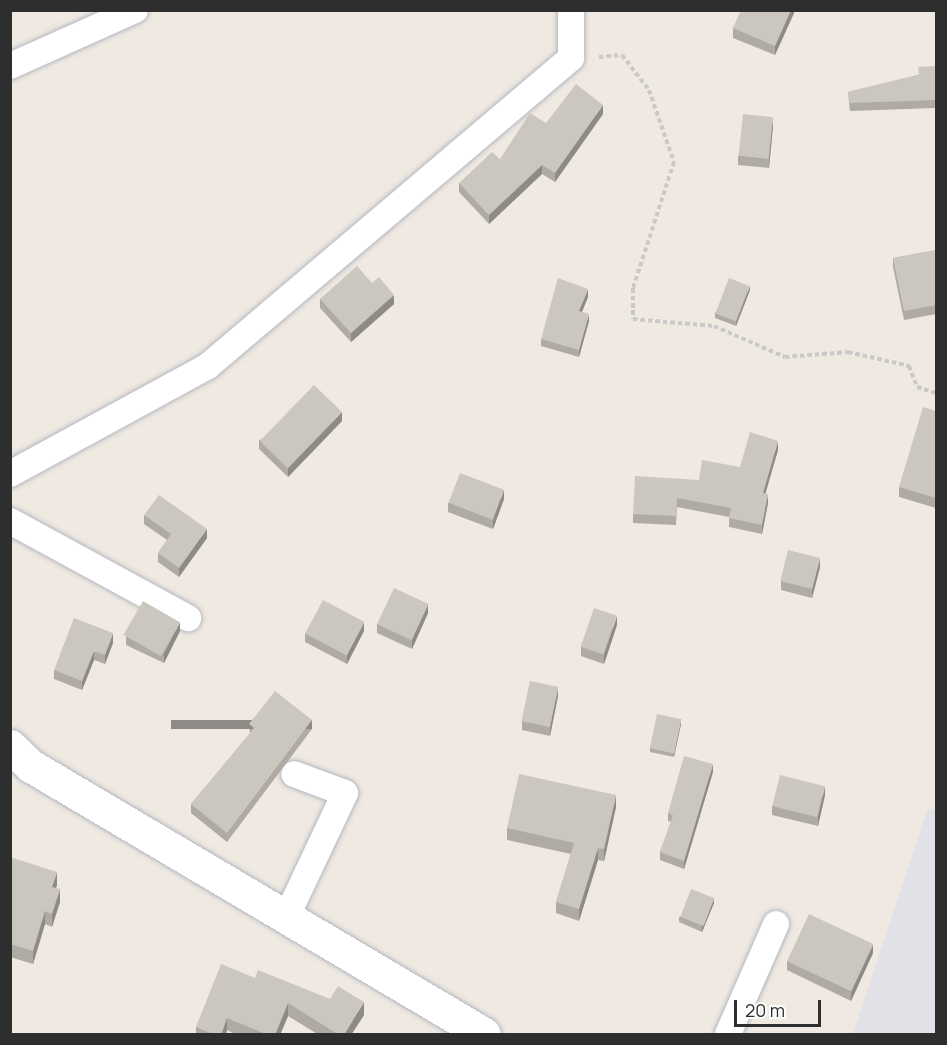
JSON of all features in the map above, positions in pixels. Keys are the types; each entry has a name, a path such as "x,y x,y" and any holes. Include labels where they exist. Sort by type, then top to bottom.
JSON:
{"street":[{"path":"10,66 135,10"},
{"path":"10,474 208,366 571,58 571,10"},
{"path":"10,521 188,618"},
{"path":"10,746 31,766 484,1035"},
{"path":"286,918 345,793 294,774"},
{"path":"728,1035 776,924"}],"path":[{"path":"571,58 622,55 649,90 674,162 633,288 633,319 714,326 785,357 848,352 909,366 917,387 936,393"}],"shaded area":[{"path":"928,808 936,810 936,1034 853,1034"}],"building":[{"path":"741,10 791,10 775,46 733,28"},
{"path":"936,66 936,100 850,103 848,92 919,75 918,67"},
{"path":"576,84 603,105 555,173 542,165 489,215 459,183 492,152 500,159 530,113 546,123"},
{"path":"743,114 773,117 768,159 739,156"},
{"path":"936,250 936,305 904,311 893,258"},
{"path":"357,266 372,283 379,277 394,295 351,333 320,299"},
{"path":"558,278 588,289 579,311 589,314 579,350 541,339"},
{"path":"729,278 750,286 736,321 715,313"},
{"path":"314,385 342,412 288,468 260,441"},
{"path":"923,407 936,411 936,498 899,487"},
{"path":"750,432 778,441 763,493 768,494 762,525 729,518 731,508 677,498 676,516 633,514 635,476 699,480 702,460 740,467"},
{"path":"460,473 504,490 492,520 449,503"},
{"path":"159,495 207,529 179,568 158,553 171,534 144,515"},
{"path":"788,550 820,558 812,589 780,581"},
{"path":"394,588 428,604 412,640 377,624"},
{"path":"323,600 364,622 347,656 305,634"},
{"path":"143,601 180,622 161,656 124,635"},
{"path":"594,608 617,616 603,655 581,647"},
{"path":"74,618 113,633 105,655 94,651 82,681 54,670"},
{"path":"530,681 558,687 550,727 521,721"},
{"path":"275,691 312,720 227,833 191,804 254,728 249,724"},
{"path":"657,714 681,719 674,753 650,748"},
{"path":"684,756 713,764 684,861 660,852 673,815 668,813"},
{"path":"519,774 616,795 604,849 598,848 579,909 556,902 574,843 507,828"},
{"path":"780,775 825,786 817,817 772,806"},
{"path":"10,857 57,872 52,887 60,889 52,914 45,911 33,951 10,944"},
{"path":"691,889 714,898 704,926 680,917"},
{"path":"809,914 873,944 851,991 787,961"},
{"path":"221,964 255,978 258,970 330,999 338,986 364,1002 344,1035 339,1035 288,1003 275,1035 268,1035 227,1018 221,1035 215,1035 196,1027"}]}
